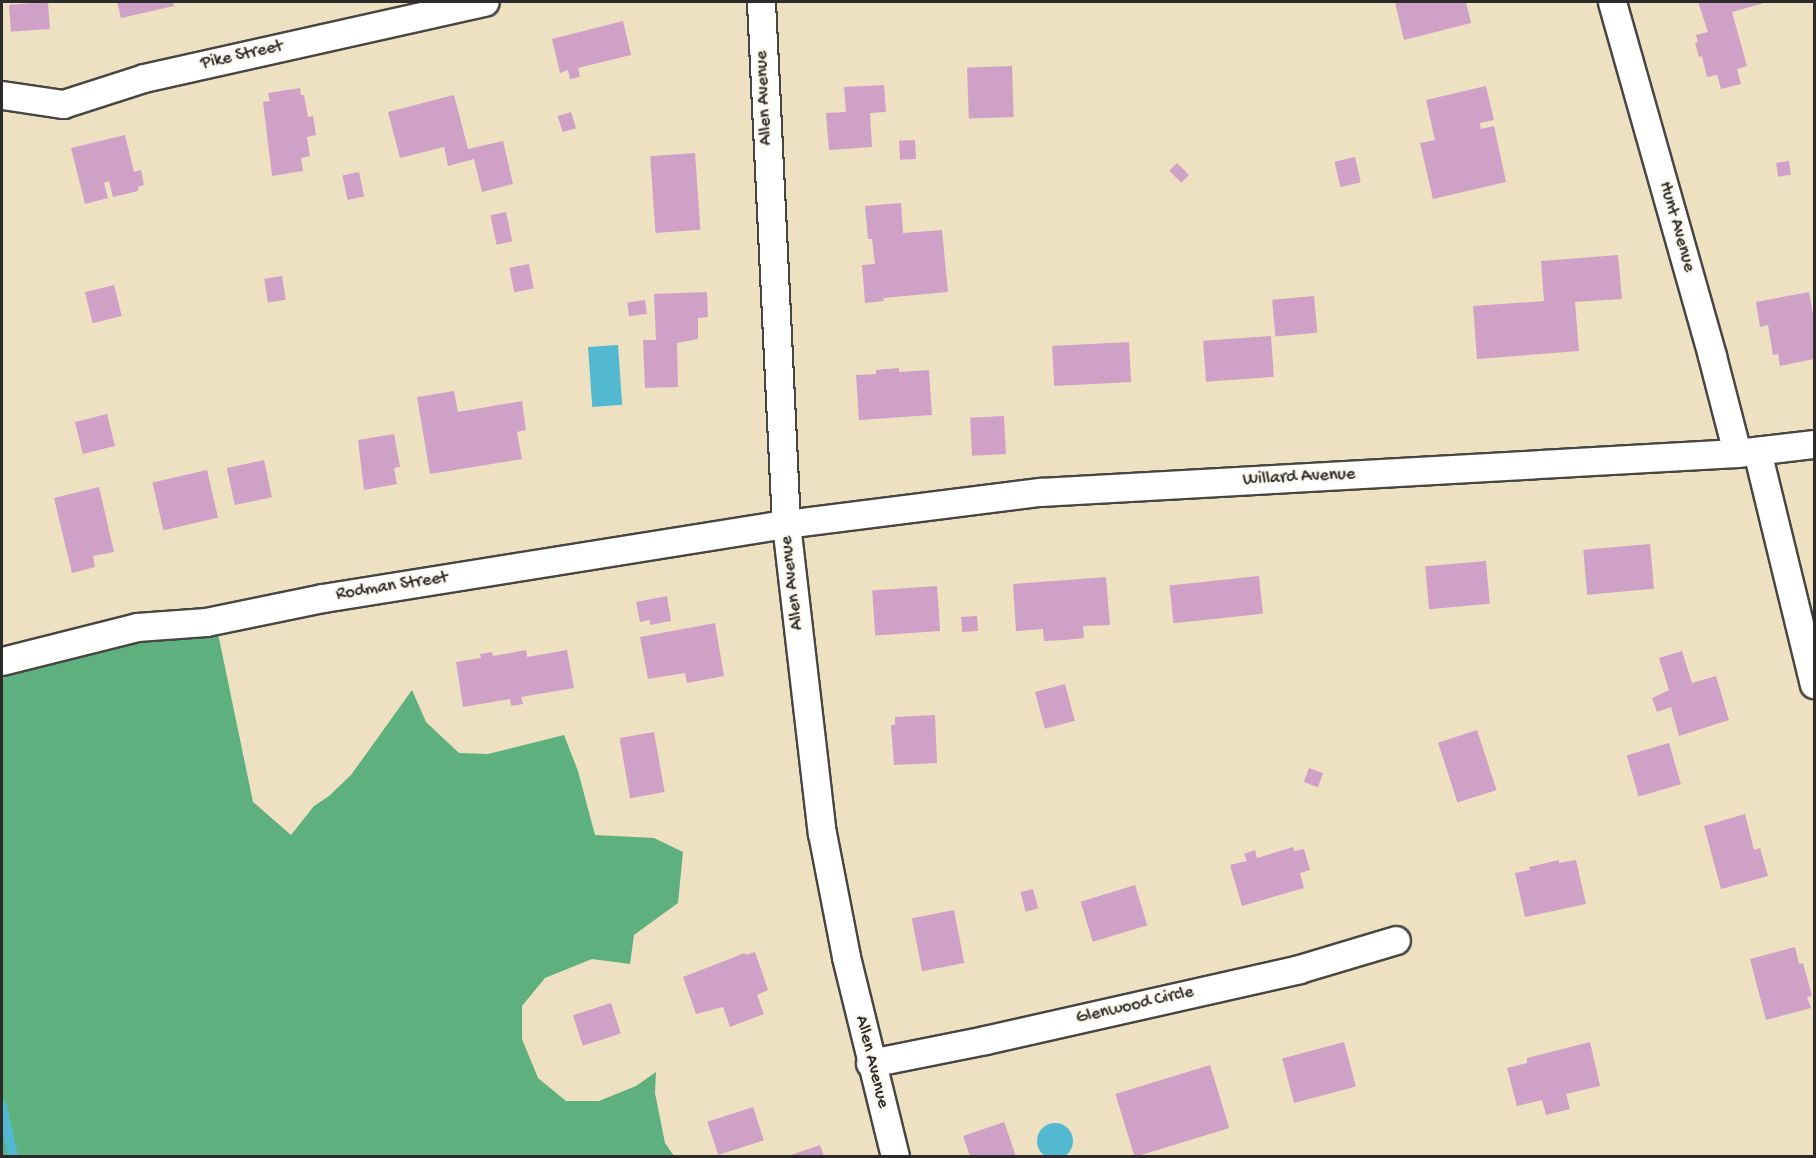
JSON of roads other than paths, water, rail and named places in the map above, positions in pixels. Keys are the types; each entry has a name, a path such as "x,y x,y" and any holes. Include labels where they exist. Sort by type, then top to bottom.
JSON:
{"street":[{"name":"Pike Street","path":"2,95 63,104 144,78 485,2"},
{"name":"Allen Avenue","path":"761,2 786,524 822,833 846,957 870,1063 895,1156"},
{"name":"Hunt Avenue","path":"1612,2 1712,356 1747,452 1815,684"},
{"name":"Willard Avenue","path":"786,524 1040,492 1747,452 1815,444"},
{"name":"Rodman Street","path":"2,661 137,627 206,622 323,598 786,524"},
{"name":"Glenwood Circle","path":"870,1063 985,1040 1299,969 1396,940"}],"water":[{"path":"618,345 622,405 592,407 588,347"},
{"path":"1055,1123 1067,1129 1073,1141 1067,1153 1055,1159 1043,1153 1037,1141 1043,1129"}],"waterway":[{"path":"2,1106 13,1156"}]}
